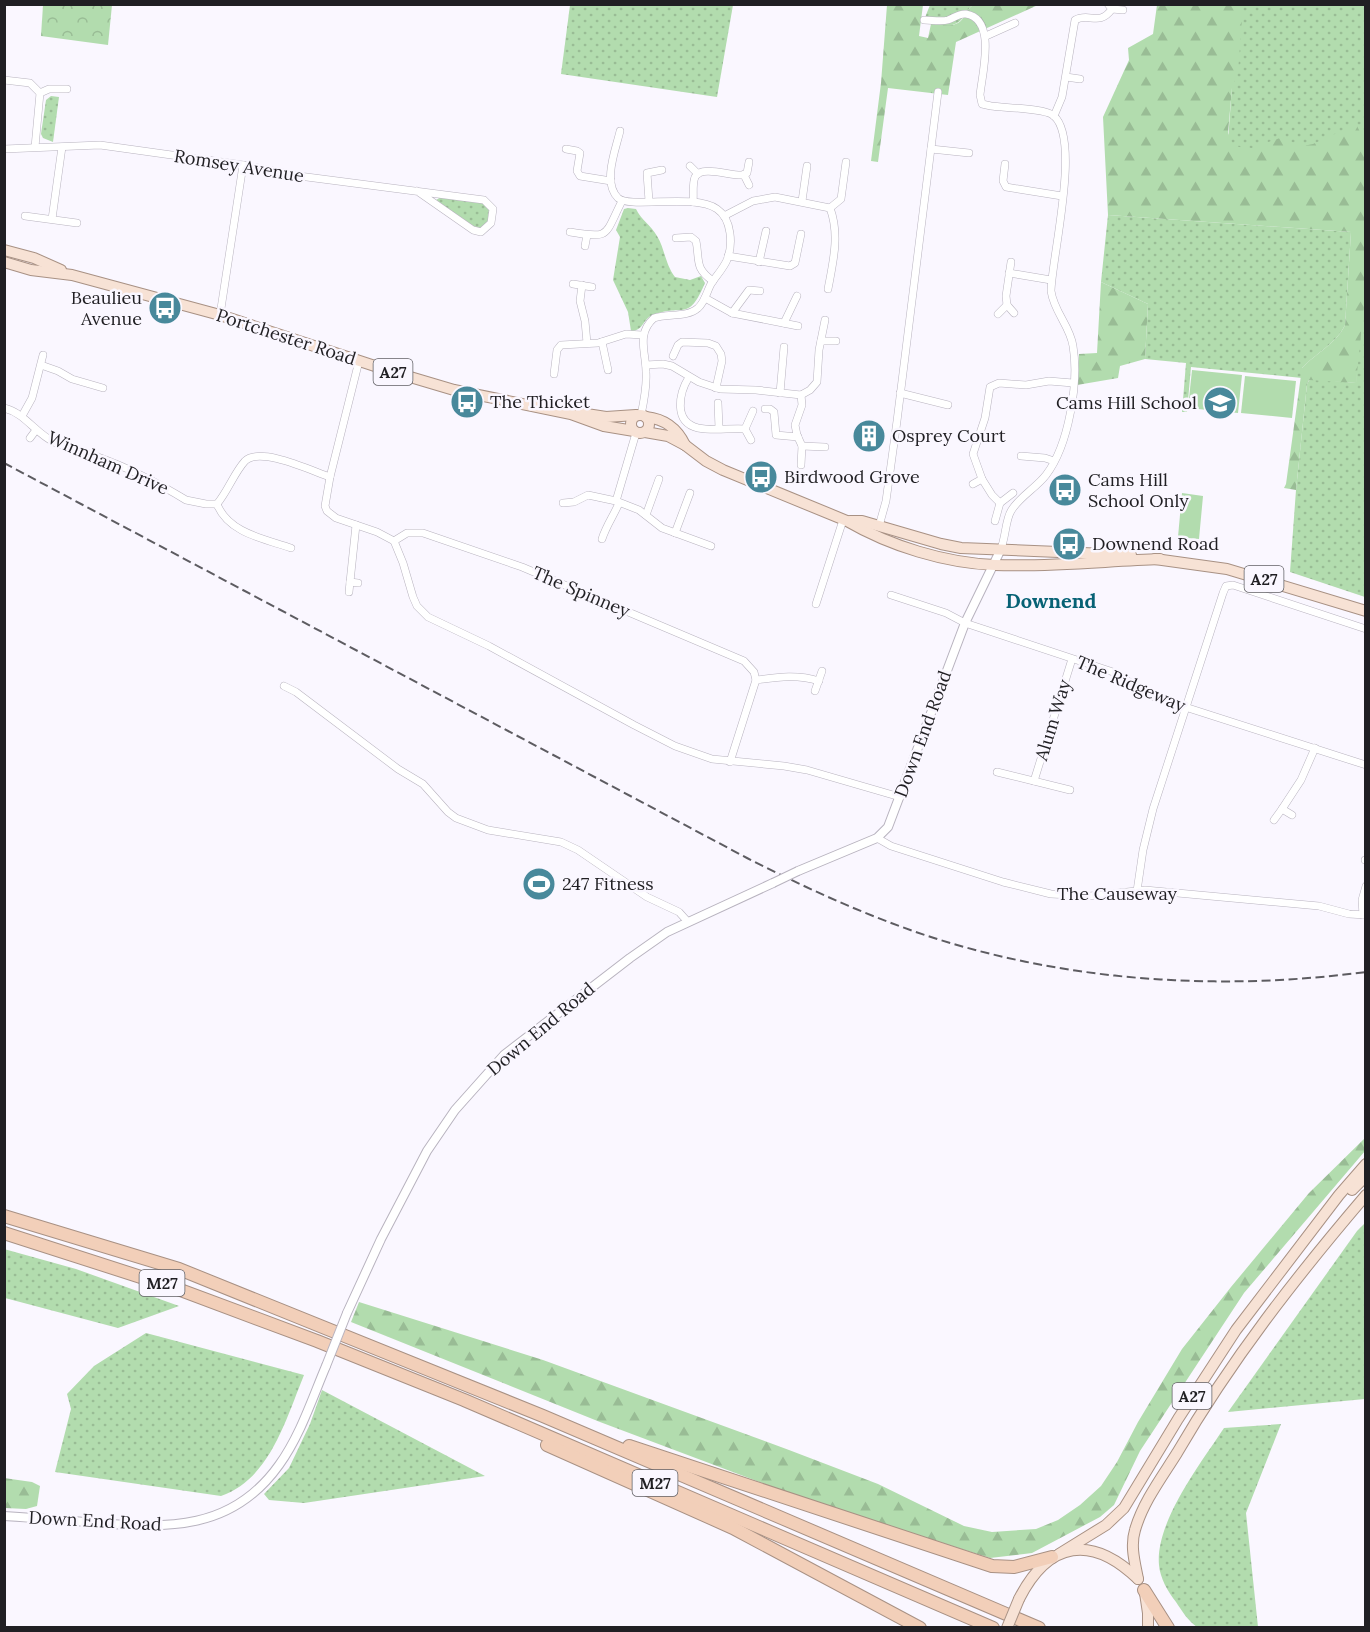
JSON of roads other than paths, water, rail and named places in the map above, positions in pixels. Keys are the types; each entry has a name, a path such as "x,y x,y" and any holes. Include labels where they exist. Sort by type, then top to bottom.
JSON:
{"highway":[{"name":"M27","path":"4,1216 179,1269 543,1416 1040,1628"},
{"name":"M27","path":"4,1233 175,1287 464,1400 993,1628"},
{"name":"M27","path":"316,1341 733,1528 920,1628"},
{"name":"M27","path":"543,1416 845,1519 992,1566 1014,1567 1055,1555"},
{"path":"1141,1585 1168,1628"}],"main road":[{"name":"Portchester Road","path":"4,250 34,258 72,275"},
{"name":"Portchester Road","path":"4,262 31,270 72,275 220,315 454,390 571,414 604,426 663,434 685,445 706,461 723,470 865,531 911,549 994,565"},
{"name":"Portchester Road","path":"571,414 611,417 641,416 658,419 680,434 685,445"},
{"path":"641,416 649,424 638,432 631,423 641,416"},
{"name":"Portchester Road","path":"845,521 862,521 953,547 1000,551"},
{"name":"A27","path":"1000,551 1116,553 1227,569 1365,611"},
{"name":"A27","path":"994,565 1160,559"},
{"name":"A27","path":"1007,1628 1019,1599 1034,1574 1055,1555 1106,1525 1124,1508 1229,1340 1365,1164"},
{"name":"A27","path":"1316,1226 1365,1176"},
{"name":"A27","path":"1148,1628 1148,1613 1133,1541 1134,1531 1142,1512 1224,1376 1289,1287 1365,1194"},
{"name":"A27","path":"1330,1237 1365,1203"},
{"path":"1055,1555 1083,1551 1101,1554 1122,1564 1141,1585"}],"street":[{"path":"1054,116 1066,77 1076,20 1082,17 1103,18 1110,7 1123,10"},
{"path":"924,20 947,21 966,14 979,22 986,36 980,95 982,104 1043,112 1054,116 1060,128 1066,154 1058,244 1051,280 1053,301 1072,338 1074,355 1073,383 1066,434 1045,477 1010,512 1005,540 1000,551"},
{"path":"986,36 1015,23"},
{"path":"1066,77 1080,79"},
{"path":"4,80 30,83 40,93 35,147"},
{"path":"40,93 57,87 67,89"},
{"path":"879,526 886,501 938,92"},
{"path":"620,131 611,181 616,195 622,201 693,202 712,206 724,216 730,235 728,256 699,307 690,312 654,318 648,323 642,335 646,388 641,416"},
{"name":"Romsey Avenue","path":"4,149 100,145 243,165 299,176 417,191 484,200 493,209 491,223 481,232 473,230 417,191"},
{"path":"52,219 62,147"},
{"path":"566,149 579,153 578,179 611,181"},
{"path":"931,149 969,153"},
{"path":"693,202 695,178 698,174 707,171 744,175 748,170 749,162"},
{"path":"724,216 753,201 781,197 830,208 841,199 846,162"},
{"path":"1005,164 1003,181 1006,187 1062,196"},
{"path":"220,315 243,165"},
{"path":"690,166 698,174"},
{"path":"801,201 807,166"},
{"path":"648,201 647,173 662,170"},
{"path":"744,175 749,185"},
{"path":"805,181 814,182"},
{"path":"570,232 599,236 604,234 622,201"},
{"path":"828,289 835,241 835,228 830,208"},
{"path":"25,216 76,223"},
{"path":"759,262 766,231"},
{"path":"585,246 587,235"},
{"path":"676,238 691,237 696,241 698,266 713,281"},
{"path":"728,256 790,266 795,263 802,238"},
{"path":"998,314 1007,305 1011,262"},
{"path":"1009,273 1051,280"},
{"path":"573,284 592,287"},
{"path":"582,285 580,301 587,343"},
{"path":"732,313 749,290 760,291"},
{"path":"784,323 797,296"},
{"path":"705,298 732,313 798,326"},
{"path":"1007,305 1014,313"},
{"path":"646,365 672,366 689,377 716,388 801,395 817,382 825,320"},
{"path":"554,375 559,347 564,344 602,342 626,334 642,335"},
{"path":"673,356 682,342 712,340 720,351 722,361 716,388"},
{"path":"821,341 836,341"},
{"path":"602,342 602,360 608,370"},
{"path":"780,393 784,347"},
{"path":"22,416 32,398 43,355"},
{"path":"359,361 330,477 326,500 327,511 336,518 377,532 394,542 417,606 428,617 489,646 675,746 712,759 807,770 900,797"},
{"path":"41,365 72,379 103,388"},
{"path":"689,377 684,385 679,404 684,418 694,426 745,429"},
{"path":"1000,503 988,490 973,454 985,418 990,387 999,383 1026,385 1049,381 1073,383"},
{"path":"900,393 948,405"},
{"path":"801,395 802,405 795,426 802,446 801,465"},
{"path":"718,403 719,428"},
{"name":"Winnham Drive","path":"4,408 13,410 22,416 36,430 54,442 133,471 186,500 217,504"},
{"path":"765,409 774,412 776,435 798,437"},
{"path":"745,429 753,411"},
{"path":"745,429 751,440"},
{"name":"Winnham Drive","path":"30,438 36,430"},
{"path":"602,539 617,502 638,432"},
{"path":"802,446 825,447"},
{"path":"291,548 241,530 225,519 217,504 226,494 247,460 253,457 265,455 330,477"},
{"path":"1021,456 1054,461"},
{"path":"973,484 982,479"},
{"path":"645,515 659,480"},
{"path":"675,533 690,493"},
{"path":"995,521 1000,503 1012,493"},
{"path":"563,503 574,502 588,495 617,502 633,507 662,528 711,546"},
{"path":"816,604 845,521"},
{"path":"349,591 354,582 356,525"},
{"name":"The Spinney","path":"394,542 407,533 423,533 522,567 744,661 754,672 756,680"},
{"name":"Down End Road","path":"4,1516 158,1526 183,1524 206,1519 226,1511 266,1481 278,1466 297,1432 381,1239 422,1160 455,1110 477,1083 504,1055 648,945 688,922 798,871 877,838 888,827 965,623 1000,551"},
{"path":"1137,891 1146,835 1222,592 1226,586 1233,585 1365,629"},
{"name":"The Ridgeway","path":"891,595 946,613 965,623 1116,673 1147,694 1186,708 1365,765"},
{"name":"Alum Way","path":"1034,781 1072,659"},
{"path":"815,691 822,671"},
{"path":"730,762 756,680 781,676 804,676 819,681"},
{"path":"284,686 296,692 399,769 423,784 456,818 488,830 561,842 578,850 647,897 679,912 688,922"},
{"path":"1274,820 1302,780 1315,748"},
{"name":"Alum Way","path":"997,772 1070,790"},
{"path":"1282,809 1292,815"},
{"name":"The Causeway","path":"877,838 891,846 1003,882 1051,894 1090,896 1137,891 1319,906 1349,914 1364,915"},
{"path":"1364,915 1362,900 1365,886"}],"railway":[{"path":"4,463 747,858 886,921 934,938 1040,965 1148,979 1257,981 1366,972"}],"place":[{"name":"Beaulieu Avenue","path":"165,308"},
{"name":"The Thicket","path":"467,402"},
{"name":"Cams Hill School","path":"1220,403"},
{"name":"Osprey Court","path":"869,436"},
{"name":"Birdwood Grove","path":"761,477"},
{"name":"Cams Hill School Only","path":"1065,490"},
{"name":"Downend Road","path":"1069,544"},
{"name":"247 Fitness","path":"539,884"}],"district":[{"name":"Downend","path":"1051,601"}]}
